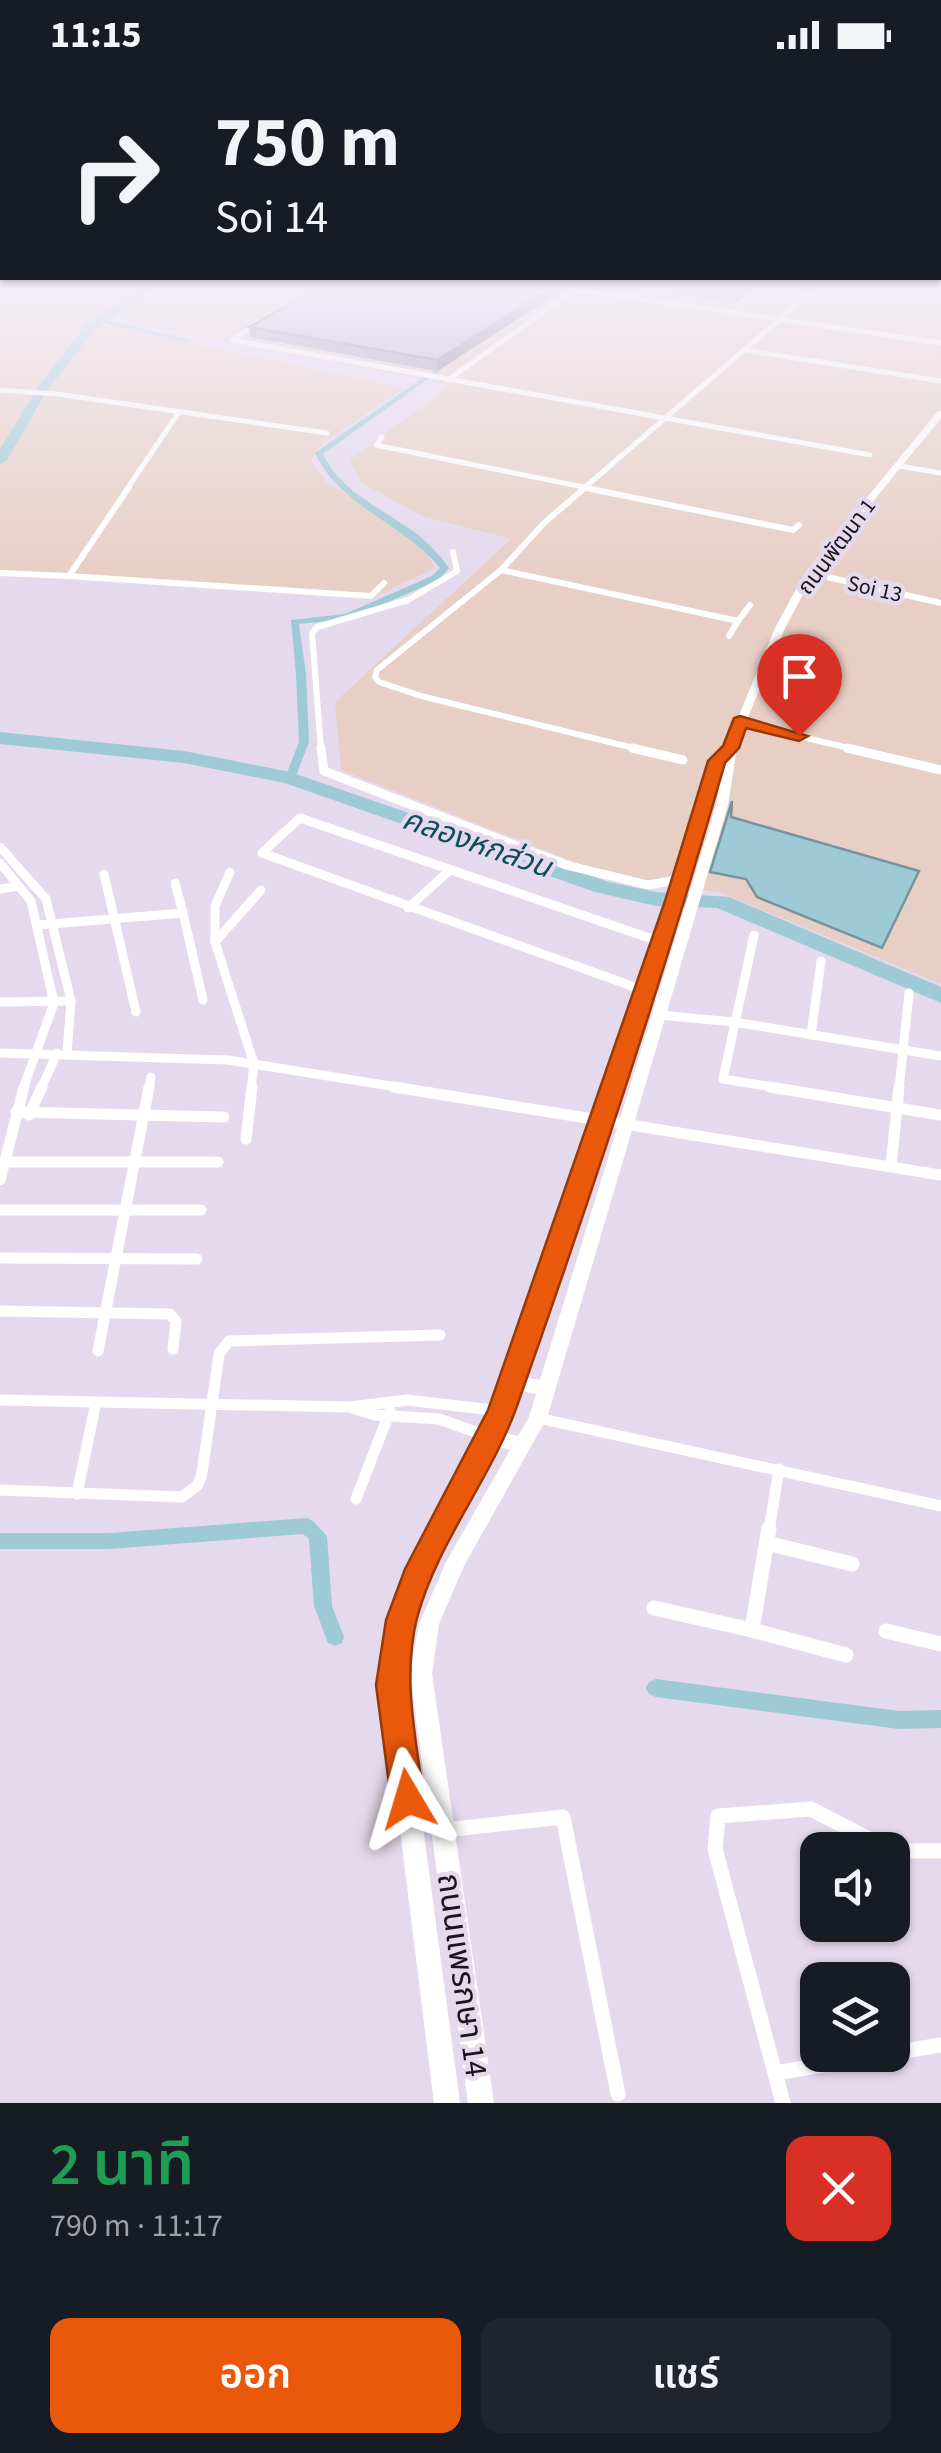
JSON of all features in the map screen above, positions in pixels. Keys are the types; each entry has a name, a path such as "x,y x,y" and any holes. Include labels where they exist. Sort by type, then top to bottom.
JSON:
{"main road":[{"name":"ถนนพัฒนา 1","path":"731,748 780,628 810,574 941,413"},
{"name":"ถนนแพรกษา 14","path":"481,2103 421,1674 429,1624 456,1562 538,1418 662,1006 679,916 681,882 716,761 731,748"},
{"name":"ถนนแพรกษา 14","path":"447,2103 392,1685 401,1620 416,1579 501,1411 661,942 695,887 722,805 731,748"},
{"path":"511,1382 547,1389"},
{"path":"487,1436 522,1445"}],"street":[{"path":"464,383 870,455"},
{"path":"683,760 380,682 375,676 377,670 501,570 545,522 708,383"},
{"path":"0,390 327,433"},
{"path":"69,576 179,412"},
{"path":"382,438 376,445 794,529"},
{"path":"899,466 941,474"},
{"path":"453,552 457,571 444,583 379,611 317,627 312,633 324,771 502,843 583,870 648,885 681,882"},
{"path":"501,570 738,621"},
{"path":"0,572 370,596 384,582"},
{"name":"Soi 13","path":"810,574 941,603"},
{"path":"730,636 750,604"},
{"path":"740,722 941,770"},
{"path":"661,942 300,818 262,853 644,993 662,1006 734,1022 941,1056"},
{"path":"0,847 42,891 71,1002 62,1053 32,1110 17,1126 0,1180"},
{"path":"0,863 31,901 54,1003 16,1110 17,1126"},
{"path":"408,908 450,870"},
{"path":"230,872 213,902 210,922 254,1064 246,1140"},
{"path":"104,874 136,1012"},
{"path":"175,883 203,1000"},
{"path":"0,889 18,886"},
{"path":"214,942 261,890"},
{"path":"39,925 182,913"},
{"path":"754,935 722,1080 941,1115"},
{"path":"811,1035 820,961"},
{"path":"891,1166 909,993"},
{"path":"0,1002 71,1002"},
{"path":"0,1053 204,1058 254,1064 941,1175"},
{"path":"98,1351 152,1077"},
{"path":"0,1108 224,1118"},
{"path":"6,1155 218,1162"},
{"path":"0,1210 201,1210"},
{"path":"0,1258 196,1259"},
{"path":"0,1310 170,1314 176,1321 172,1349"},
{"path":"0,1490 182,1497 191,1492 202,1474 219,1354 230,1341 440,1335"},
{"path":"0,1400 349,1408 391,1408 437,1401 501,1411"},
{"path":"77,1494 96,1402"},
{"path":"391,1408 439,1418 487,1436"},
{"path":"356,1499 391,1408"},
{"path":"538,1418 941,1506"},
{"path":"752,1630 779,1469"},
{"path":"767,1543 852,1564"},
{"path":"654,1608 846,1655"},
{"path":"886,1631 941,1644"},
{"path":"783,2103 715,1849 718,1816 811,1809 855,1832"},
{"path":"443,1830 563,1817 618,2094"},
{"path":"910,1851 941,1851"},
{"path":"910,2050 941,2045"},
{"path":"775,2073 800,2069"}],"shaded area":[{"path":"0,383 380,383 404,388 323,443 311,460 327,483 379,514 429,557 435,568 371,598 0,574"},
{"path":"440,383 941,383 941,984 719,892 645,884 595,870 341,770 335,702 511,539 422,516 362,483 350,460 451,385"}],"water":[{"path":"732,801 731,817 919,871 882,948 757,897 746,879 710,872"}],"waterway":[{"path":"44,389 49,383"},
{"path":"290,778 304,742 294,622 347,617 435,578 445,568 413,536 339,483 326,469 319,453 419,383"},
{"path":"0,460 41,395"},
{"name":"คลองหกส่วน","path":"0,738 184,757 290,778 603,887 656,899 721,902 941,996"},
{"path":"0,1541 109,1541 307,1526 318,1536 323,1606 335,1637"},
{"path":"656,1688 899,1720 941,1719"}],"route":[{"path":"408,1799 392,1685 401,1620 416,1579 501,1411 675,901 716,761 731,748 740,722 799,736"}]}
